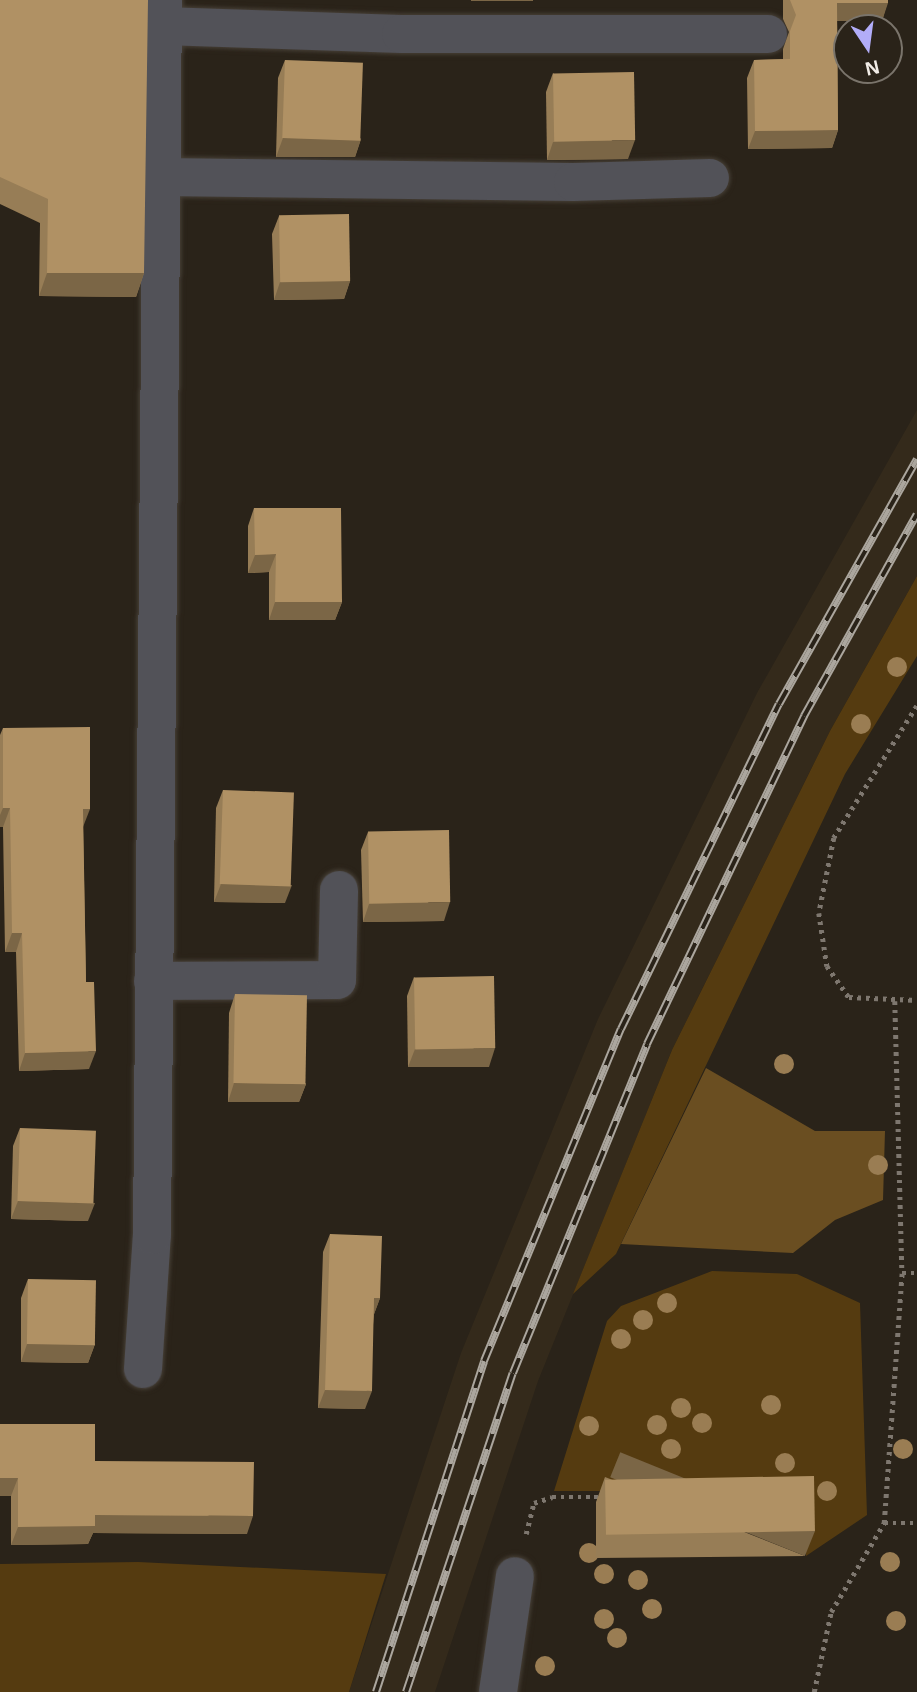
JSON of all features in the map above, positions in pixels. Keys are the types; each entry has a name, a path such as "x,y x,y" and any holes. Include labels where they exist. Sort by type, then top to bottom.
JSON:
{"street":[{"path":"143,1369 152,1235 163,13 401,34 768,34"},
{"path":"160,177 573,182 710,178"},
{"path":"153,981 337,980 339,890"},
{"path":"498,1692 515,1576"}],"path":[{"path":"917,706 834,838 819,913 827,966 849,996 895,1001 917,1000"},
{"path":"814,1692 831,1612 884,1523 902,1273 895,1001"},
{"path":"902,1273 917,1273"},
{"path":"552,1497 605,1497"},
{"path":"884,1523 917,1523"}],"shaded area":[{"path":"917,410 917,576 830,731 672,1050 538,1381 435,1692 349,1692 461,1353 598,1019 757,693"},
{"path":"917,576 917,656 845,774 616,1254 573,1294 672,1050 830,731"},
{"path":"706,1068 815,1131 885,1131 883,1200 835,1220 793,1253 621,1244"},
{"path":"712,1271 797,1274 860,1303 867,1515 806,1556 806,1491 554,1491 607,1321 621,1306"},
{"path":"138,1562 386,1574 349,1692 0,1692 0,1564"}],"building":[{"path":"0,0 148,0 144,273 47,273 48,199 0,177"},
{"path":"790,0 888,0 888,3 837,3 837,14 833,14 833,84 838,84 838,130 755,131 754,60 790,59 790,31 796,15"},
{"path":"285,60 363,63 360,141 282,138"},
{"path":"634,72 635,140 554,141 553,73"},
{"path":"349,214 350,281 280,282 279,215"},
{"path":"254,508 341,508 342,602 275,602 276,554 255,555"},
{"path":"90,727 90,809 83,809 86,982 94,982 96,1051 25,1053 22,933 12,933 10,808 3,808 3,728"},
{"path":"223,790 294,792 291,886 220,884"},
{"path":"449,830 450,902 369,903 368,831"},
{"path":"494,976 495,1048 415,1049 414,977"},
{"path":"235,994 307,995 305,1084 233,1083"},
{"path":"20,1128 96,1131 93,1204 17,1201"},
{"path":"330,1234 382,1236 380,1298 374,1298 372,1391 325,1390"},
{"path":"28,1279 96,1280 95,1345 27,1344"},
{"path":"0,1424 95,1424 95,1461 254,1462 253,1516 95,1515 95,1526 18,1527 18,1478 0,1478"},
{"path":"814,1476 815,1531 606,1535 605,1480"}],"railway":[{"path":"376,1692 484,1361 621,1029 779,704 917,459"},
{"path":"406,1692 513,1373 647,1044 804,716 917,514"}]}
